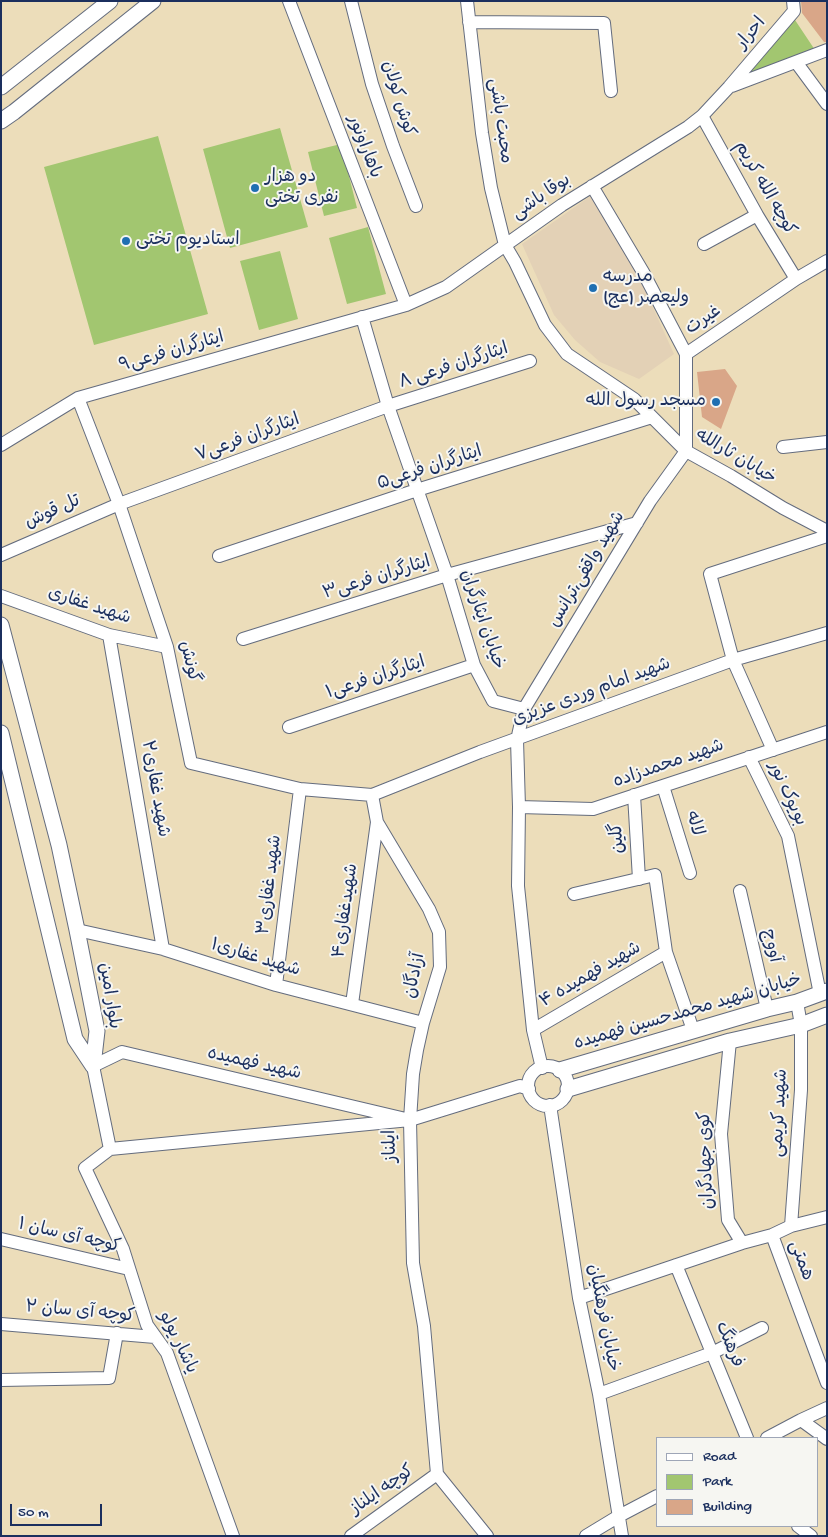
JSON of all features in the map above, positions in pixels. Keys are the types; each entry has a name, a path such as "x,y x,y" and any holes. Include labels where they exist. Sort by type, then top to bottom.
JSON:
{"main road":[{"path":"1,87 110,1"},
{"path":"1,121 153,1"},
{"name":"بلوار امین","path":"1,625 59,845 77,930 97,1031 93,1066"},
{"path":"1,732 75,1039 93,1066"},
{"name":"خیابان شهید محمدحسین فهمیده","path":"560,1070 823,993"},
{"path":"568,1089 730,1041 801,1025 827,1015"}],"street":[{"name":"باهاراونور","path":"289,1 406,305"},
{"name":"کوش کولان","path":"351,1 372,84 392,146 416,206"},
{"name":"محبت باشی","path":"466,1 482,133 491,188 504,245"},
{"name":"احرار","path":"730,87 794,11 793,1"},
{"path":"469,22 604,23 611,91"},
{"path":"730,87 827,50"},
{"path":"796,62 827,104"},
{"name":"بوقا باشی","path":"362,317 406,305 446,287 562,205 688,127 702,116 730,87"},
{"name":"کوچه الله کریم","path":"702,116 757,215 796,280"},
{"name":"غیرت","path":"592,186 642,272 686,354 827,261"},
{"path":"704,244 757,215"},
{"name":"خیابان ثارالله","path":"504,245 515,262 545,325 567,354 634,399 686,451 783,508 827,531"},
{"name":"ایثارگران فرعی۹","path":"1,445 78,398 362,317"},
{"name":"خیابان ایثارگران","path":"362,317 388,406 447,575 474,665 493,701 524,708"},
{"path":"686,354 686,451"},
{"name":"ایثارگران فرعی ۸","path":"388,406 530,361"},
{"name":"گونش","path":"78,398 119,504 167,647 191,763 300,789 372,795"},
{"name":"ایثارگران فرعی۷","path":"119,504 388,406"},
{"name":"ایثارگران فرعی۵","path":"220,556 418,490 652,417"},
{"path":"783,447 827,442"},
{"name":"شهید واقفی،ترانس","path":"524,708 650,501 686,451"},
{"name":"تل قوش","path":"1,555 119,504"},
{"name":"ایثارگران فرعی۳","path":"243,640 447,575 637,523"},
{"path":"772,750 733,660 710,574 827,536"},
{"name":"شهید غفاری","path":"1,596 110,635 167,647"},
{"name":"شهید امام وردی عزیزی","path":"372,795 480,752 733,660 827,633"},
{"name":"شهید غفاری۲","path":"110,635 163,949"},
{"name":"ایثارگران فرعی۱","path":"289,727 474,665"},
{"path":"524,708 517,740 519,807 518,886 533,1030 542,1068"},
{"name":"شهید محمدزاده","path":"519,807 594,809 827,732"},
{"name":"بویوک نور","path":"749,757 788,836 823,993"},
{"name":"لاله","path":"663,786 690,873"},
{"name":"شهید غفاری۳","path":"276,985 300,789"},
{"name":"آزادگان","path":"372,795 377,822 429,909 439,932 440,967 416,1050 412,1074 410,1120"},
{"name":"گلین","path":"634,796 639,879"},
{"name":"شهیدغفاری۴","path":"352,1004 377,822"},
{"path":"574,894 655,875 666,952 693,1030"},
{"name":"آووج","path":"740,891 767,1008"},
{"name":"شهید غفاری۱","path":"77,930 163,949 276,985 423,1023"},
{"name":"شهید فهمیده ۴","path":"533,1030 666,952"},
{"name":"شهید کریمی","path":"791,1226 801,1090 801,1025 797,1002"},
{"name":"کوی جهادگران","path":"730,1041 721,1134 728,1220 742,1243"},
{"name":"شهید فهمیده","path":"93,1066 122,1052 410,1120"},
{"path":"93,1066 110,1149"},
{"path":"554,1067 560,1070 567,1080 568,1089 564,1098 550,1106 535,1101 531,1096 529,1083 535,1071 554,1067"},
{"path":"410,1120 520,1086 529,1089"},
{"name":"خیابان فرهنگیان","path":"550,1106 579,1298 599,1394 622,1536"},
{"name":"ایلناز","path":"110,1149 410,1120 413,1263 424,1326 437,1474"},
{"name":"یاشار یولو","path":"110,1149 85,1168 124,1249 147,1325 167,1353 233,1536"},
{"path":"579,1298 742,1243 772,1235 791,1226 827,1217"},
{"name":"همتی","path":"772,1235 827,1384"},
{"name":"کوچه آی سان ۱","path":"1,1239 130,1269"},
{"name":"فرهنگ","path":"676,1265 747,1437"},
{"name":"کوچه آی سان ۲","path":"1,1324 155,1337"},
{"path":"599,1394 712,1353 762,1328"},
{"path":"1,1380 109,1378 118,1334"},
{"path":"769,1437 827,1408"},
{"path":"801,1420 827,1440"},
{"path":"437,1474 487,1536"},
{"name":"کوچه ایلناز","path":"350,1536 437,1474"},
{"path":"586,1536 618,1516 656,1497"},
{"path":"799,1527 811,1536"}],"shaded area":[{"name":"مدرسه ولیعصر (عج)","path":"592,195 645,290 674,354 639,379 600,362 575,340 554,315 522,244"}],"green space":[{"path":"793,17 815,50 738,79"},
{"name":"دو هزار نفری تختی","path":"280,128 308,227 230,248 203,149"},
{"name":"استادیوم تختی","path":"158,136 208,314 94,345 44,167"},
{"path":"341,144 357,208 324,216 308,152"},
{"path":"368,227 386,294 347,304 329,238"},
{"path":"280,251 298,319 259,330 240,261"}],"building":[{"path":"801,1 827,1 827,42 824,42 802,13"},
{"name":"مسجد رسول الله","path":"725,369 737,386 721,429 702,417 697,372"}],"place":[{"name":"دو هزار نفری تختی","path":"255,188"},
{"name":"استادیوم تختی","path":"126,241"},
{"name":"مدرسه ولیعصر (عج)","path":"593,288"},
{"name":"مسجد رسول الله","path":"716,402"}]}
